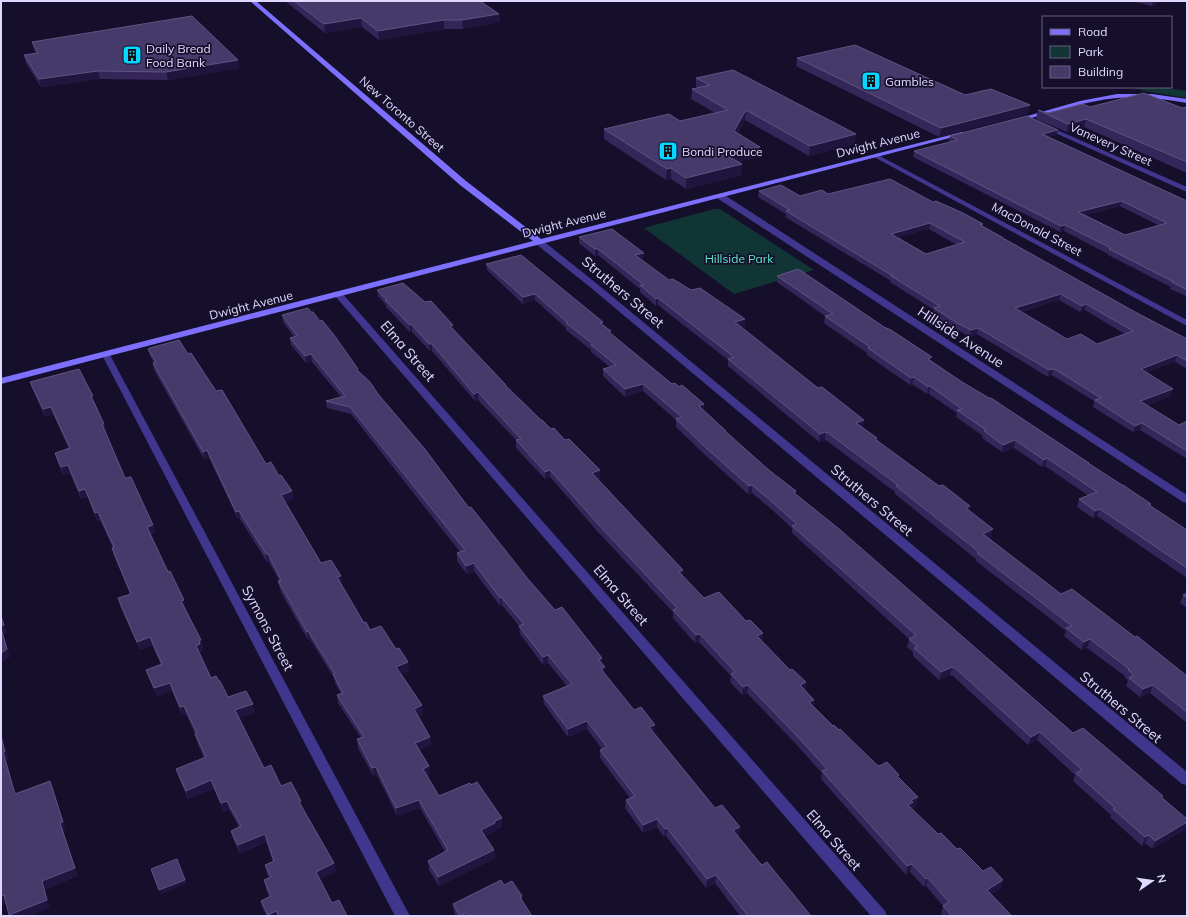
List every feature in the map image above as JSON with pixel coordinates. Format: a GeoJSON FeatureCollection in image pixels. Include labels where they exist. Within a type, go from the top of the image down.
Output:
{"type":"FeatureCollection","features":[{"type":"Feature","properties":{"kind":"street","name":"New Toronto Street"},"geometry":{"type":"LineString","coordinates":[[252,1],[462,183],[539,242]]}},
{"type":"Feature","properties":{"kind":"street"},"geometry":{"type":"LineString","coordinates":[[1011,122],[1108,97],[1134,95],[1157,96],[1187,101]]}},
{"type":"Feature","properties":{"kind":"street","name":"Vanevery Street"},"geometry":{"type":"LineString","coordinates":[[1026,118],[1187,190]]}},
{"type":"Feature","properties":{"kind":"street","name":"Dwight Avenue"},"geometry":{"type":"LineString","coordinates":[[1,381],[973,132]]}},
{"type":"Feature","properties":{"kind":"street","name":"MacDonald Street"},"geometry":{"type":"LineString","coordinates":[[876,156],[1187,323]]}},
{"type":"Feature","properties":{"kind":"street","name":"Hillside Avenue"},"geometry":{"type":"LineString","coordinates":[[720,196],[1187,500]]}},
{"type":"Feature","properties":{"kind":"street","name":"Struthers Street"},"geometry":{"type":"LineString","coordinates":[[539,242],[593,285],[1187,780]]}},
{"type":"Feature","properties":{"kind":"street","name":"Elma Street"},"geometry":{"type":"LineString","coordinates":[[339,295],[880,916]]}},
{"type":"Feature","properties":{"kind":"street","name":"Symons Street"},"geometry":{"type":"LineString","coordinates":[[106,354],[403,916]]}},
{"type":"Feature","properties":{"kind":"green space"},"geometry":{"type":"Polygon","coordinates":[[[1135,88],[1167,88],[1187,91],[1187,98],[1144,91],[1135,88]]]}},
{"type":"Feature","properties":{"kind":"green space","name":"Hillside Park"},"geometry":{"type":"Polygon","coordinates":[[[714,209],[720,209],[814,270],[734,294],[644,228],[714,209]]]}},
{"type":"Feature","properties":{"kind":"building"},"geometry":{"type":"Polygon","coordinates":[[[294,1],[480,1],[499,14],[462,20],[444,20],[378,31],[361,18],[324,24],[294,1]]]}},
{"type":"Feature","properties":{"kind":"building","name":"Daily Bread Food Bank"},"geometry":{"type":"Polygon","coordinates":[[[192,16],[238,60],[166,72],[98,71],[39,79],[24,55],[38,53],[32,42],[192,16]]]}},
{"type":"Feature","properties":{"kind":"building","name":"Gambles"},"geometry":{"type":"Polygon","coordinates":[[[855,45],[965,95],[991,89],[1030,105],[941,128],[797,58],[855,45]]]}},
{"type":"Feature","properties":{"kind":"building"},"geometry":{"type":"Polygon","coordinates":[[[733,70],[856,134],[810,146],[746,110],[734,131],[760,147],[726,155],[742,164],[686,178],[671,168],[667,169],[604,129],[669,114],[680,121],[728,110],[692,89],[710,85],[696,78],[733,70]]]}},
{"type":"Feature","properties":{"kind":"building"},"geometry":{"type":"Polygon","coordinates":[[[1144,93],[1182,108],[1187,107],[1187,162],[1086,119],[1068,124],[1038,110],[1048,113],[1083,104],[1090,107],[1144,93]]]}},
{"type":"Feature","properties":{"kind":"building"},"geometry":{"type":"Polygon","coordinates":[[[1027,116],[1058,130],[1042,134],[1187,201],[1187,290],[1109,249],[1111,248],[1065,225],[1061,226],[914,151],[958,140],[950,136],[1027,116]],[[1122,201],[1078,212],[1125,235],[1167,223],[1122,201]]]}},
{"type":"Feature","properties":{"kind":"building"},"geometry":{"type":"Polygon","coordinates":[[[890,179],[933,202],[936,201],[963,213],[983,224],[980,225],[1001,237],[1137,313],[1187,339],[1187,361],[1177,355],[1141,369],[1173,389],[1140,401],[1179,425],[1187,421],[1187,451],[1142,423],[1135,426],[1095,400],[1101,398],[1056,370],[1049,370],[978,328],[971,330],[957,323],[934,308],[940,306],[786,211],[790,210],[759,191],[781,185],[800,196],[822,190],[828,194],[890,179]],[[930,223],[891,234],[926,254],[965,242],[930,223]],[[1061,294],[1015,308],[1067,339],[1081,334],[1097,344],[1133,331],[1086,304],[1082,306],[1061,294]]]}},
{"type":"Feature","properties":{"kind":"building"},"geometry":{"type":"Polygon","coordinates":[[[612,229],[644,253],[635,255],[669,280],[673,279],[691,290],[700,288],[745,319],[735,322],[818,388],[822,387],[864,420],[856,423],[877,438],[875,439],[939,486],[943,485],[970,506],[966,508],[993,529],[983,534],[1061,594],[1072,589],[1135,637],[1137,636],[1187,676],[1187,712],[1153,685],[1143,689],[1129,678],[1134,675],[1128,670],[1129,669],[1090,639],[1084,642],[1066,628],[1072,626],[977,553],[979,552],[896,486],[898,485],[828,433],[825,432],[820,434],[728,359],[734,357],[658,298],[656,299],[640,285],[644,285],[598,249],[595,249],[579,237],[612,229]]]}},
{"type":"Feature","properties":{"kind":"building"},"geometry":{"type":"Polygon","coordinates":[[[521,255],[603,322],[600,323],[611,331],[609,332],[672,384],[675,383],[679,387],[682,385],[704,404],[699,406],[770,471],[796,491],[793,492],[838,528],[1073,733],[1083,728],[1163,796],[1161,797],[1187,819],[1187,822],[1155,841],[1149,835],[1145,837],[1113,809],[1115,808],[1076,773],[1082,770],[1040,732],[1031,737],[955,668],[952,667],[941,672],[914,648],[917,646],[909,639],[916,635],[792,526],[797,524],[752,485],[749,486],[676,419],[682,417],[643,384],[625,389],[603,369],[616,365],[591,345],[593,344],[566,323],[568,323],[535,294],[523,297],[486,264],[521,255]]]}},
{"type":"Feature","properties":{"kind":"building"},"geometry":{"type":"Polygon","coordinates":[[[798,269],[884,327],[932,357],[928,359],[962,382],[991,398],[1123,485],[1151,504],[1149,505],[1187,530],[1187,568],[1100,509],[1095,511],[1079,499],[1097,492],[1047,458],[1044,460],[1015,440],[1003,445],[984,431],[986,430],[957,410],[962,409],[930,386],[928,387],[914,377],[911,378],[868,348],[870,347],[825,316],[833,314],[777,276],[798,269]]]}},
{"type":"Feature","properties":{"kind":"building"},"geometry":{"type":"Polygon","coordinates":[[[403,283],[425,302],[431,301],[453,325],[450,326],[505,385],[551,429],[554,428],[565,440],[569,439],[600,470],[592,473],[683,570],[679,572],[704,598],[719,592],[746,621],[750,620],[763,633],[757,636],[790,670],[792,669],[806,682],[800,685],[814,700],[809,702],[833,726],[834,725],[839,730],[840,729],[876,764],[879,766],[887,762],[899,775],[897,776],[918,797],[911,800],[913,802],[908,805],[938,834],[941,833],[957,849],[960,848],[983,871],[991,867],[1003,880],[987,890],[1012,916],[952,916],[943,906],[949,902],[928,878],[926,879],[912,864],[907,866],[822,771],[827,769],[796,735],[748,685],[743,687],[731,674],[735,672],[700,634],[696,635],[673,610],[677,608],[598,524],[550,470],[545,472],[516,440],[521,439],[478,392],[474,394],[432,344],[429,344],[377,290],[403,283]]]}},
{"type":"Feature","properties":{"kind":"building"},"geometry":{"type":"Polygon","coordinates":[[[308,308],[320,321],[322,320],[358,369],[357,370],[370,382],[378,394],[424,448],[469,508],[471,507],[528,579],[555,610],[562,607],[602,658],[599,660],[605,667],[601,669],[634,710],[641,707],[655,725],[649,727],[715,808],[722,805],[740,827],[733,830],[759,862],[762,865],[767,862],[811,916],[748,916],[716,875],[707,879],[667,828],[665,829],[657,819],[643,825],[626,800],[635,796],[600,750],[607,747],[587,721],[568,729],[543,696],[572,684],[548,655],[543,657],[519,626],[524,624],[501,597],[500,598],[474,563],[466,566],[457,553],[465,550],[350,407],[326,401],[345,396],[311,354],[305,356],[290,338],[297,336],[282,315],[308,308]]]}},
{"type":"Feature","properties":{"kind":"building"},"geometry":{"type":"Polygon","coordinates":[[[179,340],[188,354],[191,353],[216,391],[222,390],[266,464],[271,462],[279,476],[281,475],[292,491],[281,495],[321,563],[331,560],[341,576],[337,577],[364,623],[366,622],[370,630],[381,626],[396,649],[399,648],[408,662],[396,667],[422,705],[414,709],[430,737],[415,743],[429,766],[423,769],[439,796],[470,783],[471,785],[477,782],[502,818],[481,830],[494,850],[438,877],[428,861],[448,850],[419,800],[396,808],[376,767],[372,768],[357,739],[364,737],[337,695],[343,693],[333,674],[335,674],[308,631],[307,632],[278,581],[281,580],[268,554],[266,554],[239,511],[236,512],[207,450],[203,452],[153,363],[156,362],[148,349],[179,340]]]}},
{"type":"Feature","properties":{"kind":"building"},"geometry":{"type":"Polygon","coordinates":[[[79,369],[93,396],[91,396],[104,424],[102,424],[125,478],[131,477],[153,525],[147,527],[168,572],[170,571],[184,600],[181,601],[201,640],[199,641],[200,644],[196,646],[211,678],[216,676],[228,697],[246,691],[253,704],[235,710],[264,768],[271,765],[281,786],[291,782],[301,801],[299,802],[334,863],[316,872],[332,903],[339,900],[347,916],[279,916],[276,911],[268,915],[261,901],[271,896],[264,880],[271,877],[265,865],[274,861],[265,834],[238,845],[231,831],[241,826],[227,801],[221,803],[211,780],[186,791],[176,769],[206,757],[195,734],[197,733],[184,706],[180,707],[170,683],[154,688],[146,670],[162,664],[150,637],[137,642],[118,598],[131,594],[112,548],[114,547],[98,512],[95,513],[85,489],[79,491],[68,465],[61,467],[55,453],[70,448],[51,407],[43,409],[30,382],[79,369]]]}},
{"type":"Feature","properties":{"kind":"building"},"geometry":{"type":"Polygon","coordinates":[[[1,616],[4,625],[1,626],[1,616]]]}},
{"type":"Feature","properties":{"kind":"building"},"geometry":{"type":"Polygon","coordinates":[[[1,628],[7,649],[1,653],[1,628]]]}},
{"type":"Feature","properties":{"kind":"building"},"geometry":{"type":"Polygon","coordinates":[[[1,736],[5,752],[3,752],[15,794],[50,781],[63,822],[60,823],[75,868],[42,881],[47,900],[9,915],[4,895],[1,896],[1,736]]]}},
{"type":"Feature","properties":{"kind":"building"},"geometry":{"type":"Polygon","coordinates":[[[177,859],[185,880],[159,890],[151,869],[177,859]]]}},
{"type":"Feature","properties":{"kind":"building"},"geometry":{"type":"Polygon","coordinates":[[[501,880],[504,885],[512,881],[522,896],[520,897],[532,916],[468,916],[467,913],[460,916],[453,904],[501,880]]]}},
{"type":"Feature","properties":{"kind":"place","name":"Daily Bread Food Bank"},"geometry":{"type":"Point","coordinates":[132,55]}},
{"type":"Feature","properties":{"kind":"place","name":"Gambles"},"geometry":{"type":"Point","coordinates":[871,81]}},
{"type":"Feature","properties":{"kind":"place","name":"Bondi Produce"},"geometry":{"type":"Point","coordinates":[668,151]}}]}
